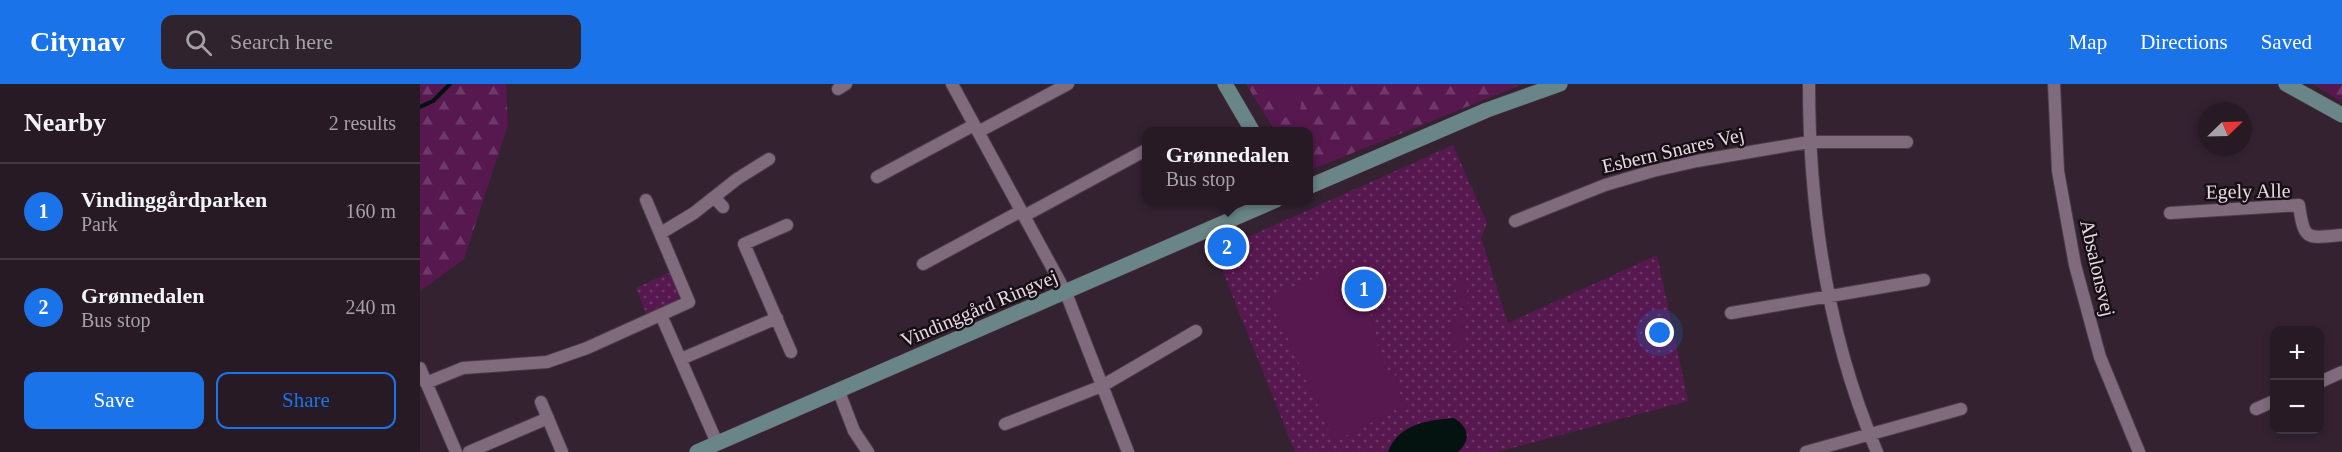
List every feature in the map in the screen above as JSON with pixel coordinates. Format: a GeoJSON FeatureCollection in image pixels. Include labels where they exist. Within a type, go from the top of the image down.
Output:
{"type":"FeatureCollection","features":[{"type":"Feature","properties":{"kind":"street"},"geometry":{"type":"LineString","coordinates":[[952,84],[1066,293],[1128,452]]}},
{"type":"Feature","properties":{"kind":"street"},"geometry":{"type":"LineString","coordinates":[[877,177],[1068,84]]}},
{"type":"Feature","properties":{"kind":"street"},"geometry":{"type":"LineString","coordinates":[[1225,84],[1250,127]]}},
{"type":"Feature","properties":{"kind":"street"},"geometry":{"type":"LineString","coordinates":[[1313,185],[1488,110],[1560,84]]}},
{"type":"Feature","properties":{"kind":"street"},"geometry":{"type":"LineString","coordinates":[[1809,84],[1809,142],[1815,218],[1827,297],[1847,375],[1877,452]]}},
{"type":"Feature","properties":{"kind":"street","name":"Absalonsvej"},"geometry":{"type":"LineString","coordinates":[[2054,84],[2058,171],[2075,265],[2100,357],[2139,452]]}},
{"type":"Feature","properties":{"kind":"street"},"geometry":{"type":"LineString","coordinates":[[2286,84],[2342,115]]}},
{"type":"Feature","properties":{"kind":"street","name":"Esbern Snares Vej"},"geometry":{"type":"LineString","coordinates":[[1515,221],[1605,185],[1653,171],[1739,153],[1809,142],[1907,141]]}},
{"type":"Feature","properties":{"kind":"street"},"geometry":{"type":"LineString","coordinates":[[923,264],[1142,152]]}},
{"type":"Feature","properties":{"kind":"street"},"geometry":{"type":"LineString","coordinates":[[661,233],[719,203],[737,179],[769,159]]}},
{"type":"Feature","properties":{"kind":"street"},"geometry":{"type":"LineString","coordinates":[[426,383],[463,368],[547,362],[587,348],[689,302],[646,200]]}},
{"type":"Feature","properties":{"kind":"street","name":"Vindinggård Ringvej"},"geometry":{"type":"LineString","coordinates":[[697,452],[1267,205]]}},
{"type":"Feature","properties":{"kind":"street","name":"Egely Alle"},"geometry":{"type":"LineString","coordinates":[[2170,213],[2299,205],[2302,228],[2306,234],[2314,237],[2342,235]]}},
{"type":"Feature","properties":{"kind":"street"},"geometry":{"type":"LineString","coordinates":[[787,225],[744,244],[791,352]]}},
{"type":"Feature","properties":{"kind":"street"},"geometry":{"type":"LineString","coordinates":[[1731,313],[1924,280]]}},
{"type":"Feature","properties":{"kind":"street"},"geometry":{"type":"LineString","coordinates":[[662,315],[717,443]]}},
{"type":"Feature","properties":{"kind":"street"},"geometry":{"type":"LineString","coordinates":[[681,359],[777,318]]}},
{"type":"Feature","properties":{"kind":"street"},"geometry":{"type":"LineString","coordinates":[[1005,424],[1102,386],[1196,332]]}},
{"type":"Feature","properties":{"kind":"street"},"geometry":{"type":"LineString","coordinates":[[420,368],[451,450]]}},
{"type":"Feature","properties":{"kind":"street"},"geometry":{"type":"LineString","coordinates":[[2324,380],[2342,372]]}},
{"type":"Feature","properties":{"kind":"street"},"geometry":{"type":"LineString","coordinates":[[839,392],[854,431],[868,452]]}},
{"type":"Feature","properties":{"kind":"street"},"geometry":{"type":"LineString","coordinates":[[541,402],[562,452]]}},
{"type":"Feature","properties":{"kind":"street"},"geometry":{"type":"LineString","coordinates":[[2256,409],[2270,403]]}},
{"type":"Feature","properties":{"kind":"street"},"geometry":{"type":"LineString","coordinates":[[1806,452],[1960,409]]}},
{"type":"Feature","properties":{"kind":"street"},"geometry":{"type":"LineString","coordinates":[[469,452],[548,418]]}},
{"type":"Feature","properties":{"kind":"green space"},"geometry":{"type":"Polygon","coordinates":[[[420,84],[506,84],[508,125],[464,259],[420,291],[420,84]]]}},
{"type":"Feature","properties":{"kind":"green space"},"geometry":{"type":"Polygon","coordinates":[[[1246,84],[1523,84],[1313,169],[1313,127],[1273,127],[1246,84]]]}},
{"type":"Feature","properties":{"kind":"green space"},"geometry":{"type":"Polygon","coordinates":[[[1268,84],[1302,84],[1300,112],[1279,120],[1268,84]]]}},
{"type":"Feature","properties":{"kind":"green space"},"geometry":{"type":"Polygon","coordinates":[[[2313,84],[2342,84],[2342,102],[2313,84]]]}},
{"type":"Feature","properties":{"kind":"green space"},"geometry":{"type":"Polygon","coordinates":[[[1453,145],[1487,223],[1481,238],[1508,323],[1657,255],[1688,401],[1497,452],[1295,452],[1215,252],[1453,145]]]}},
{"type":"Feature","properties":{"kind":"green space"},"geometry":{"type":"Polygon","coordinates":[[[1348,264],[1359,264],[1380,355],[1388,370],[1396,376],[1403,406],[1334,442],[1276,312],[1269,302],[1270,297],[1348,264]]]}},
{"type":"Feature","properties":{"kind":"green space"},"geometry":{"type":"Polygon","coordinates":[[[671,272],[678,292],[677,302],[673,306],[647,316],[636,288],[671,272]]]}},
{"type":"Feature","properties":{"kind":"green space"},"geometry":{"type":"Polygon","coordinates":[[[1456,277],[1466,277],[1468,307],[1457,308],[1456,277]]]}},
{"type":"Feature","properties":{"kind":"green space"},"geometry":{"type":"Polygon","coordinates":[[[1462,315],[1464,350],[1454,351],[1453,316],[1462,315]]]}},
{"type":"Feature","properties":{"kind":"shaded area"},"geometry":{"type":"Polygon","coordinates":[[[1454,418],[1465,429],[1467,438],[1458,452],[1388,452],[1399,435],[1406,429],[1424,422],[1454,418]]]}},
{"type":"Feature","properties":{"kind":"waterway"},"geometry":{"type":"LineString","coordinates":[[420,107],[433,101],[450,84]]}},
{"type":"Feature","properties":{"kind":"place","name":"Grønnedalen"},"geometry":{"type":"Point","coordinates":[1227,247]}},
{"type":"Feature","properties":{"kind":"place","name":"Vindinggårdparken"},"geometry":{"type":"Point","coordinates":[1364,289]}}]}
